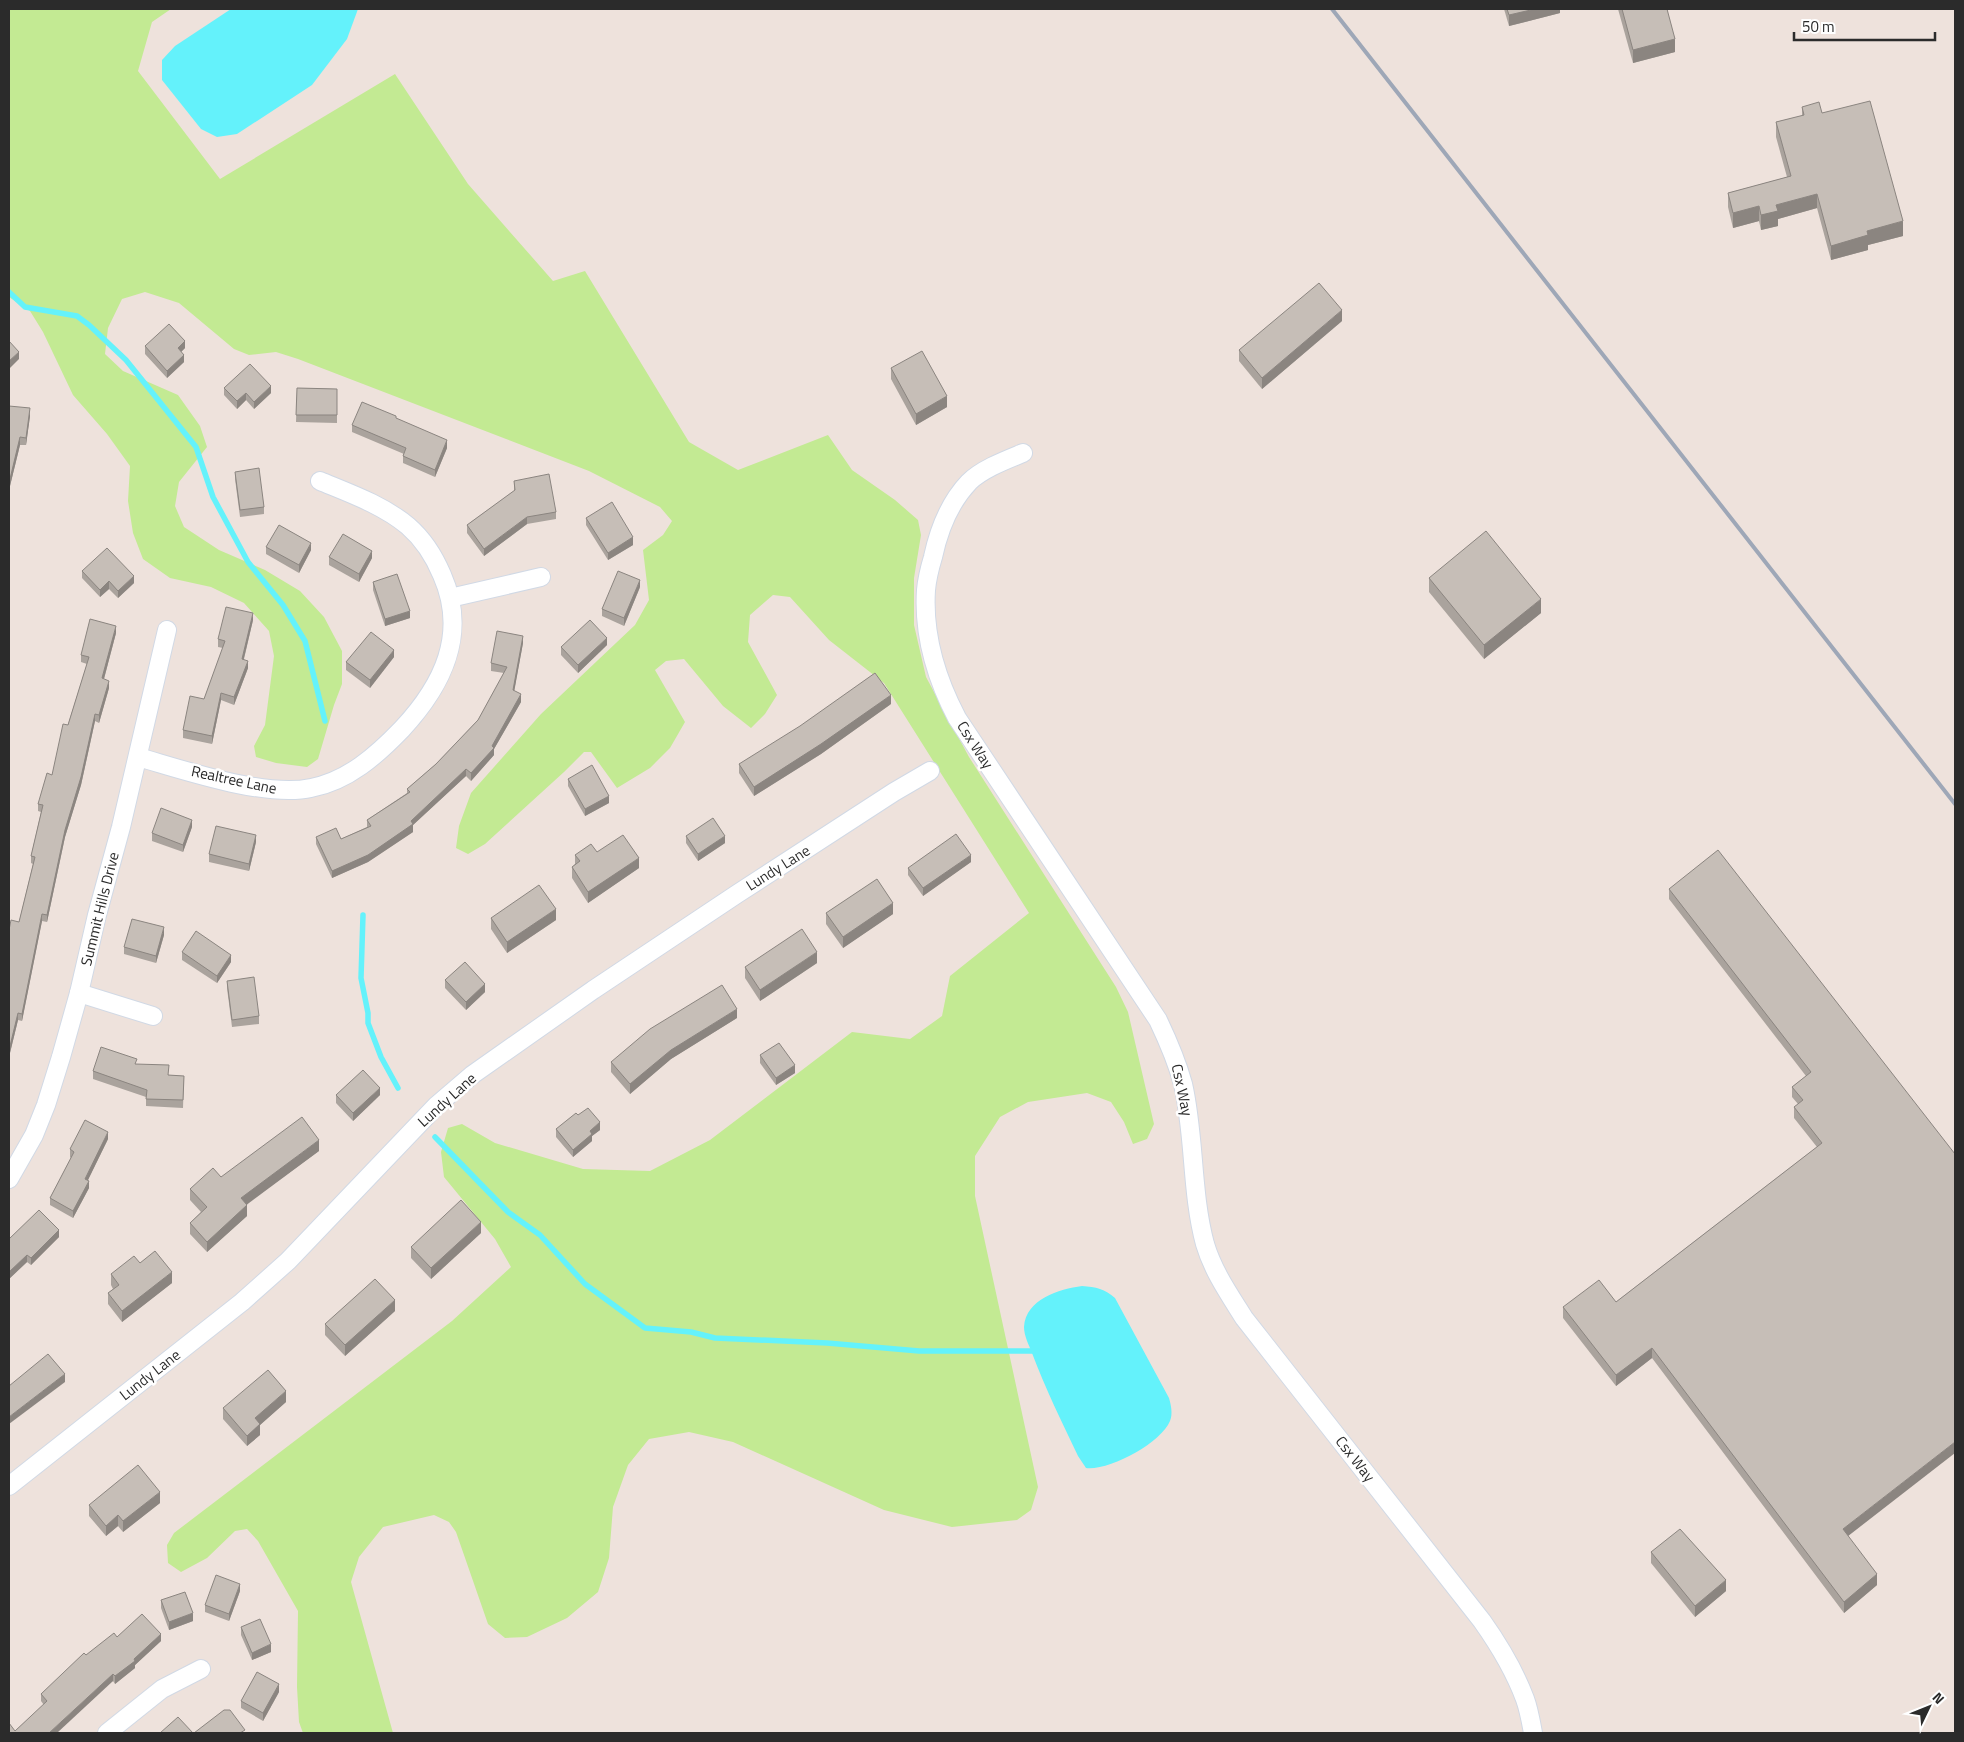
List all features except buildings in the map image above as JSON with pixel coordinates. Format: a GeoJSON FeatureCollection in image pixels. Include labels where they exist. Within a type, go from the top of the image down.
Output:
{"type":"FeatureCollection","features":[{"type":"Feature","properties":{"kind":"street","name":"Csx Way"},"geometry":{"type":"LineString","coordinates":[[1023,453],[998,464],[970,481],[949,509],[944,520],[936,541],[926,588],[926,621],[936,671],[957,718],[1158,1020],[1173,1052],[1184,1093],[1200,1218],[1206,1246],[1218,1277],[1244,1318],[1486,1627],[1526,1700],[1533,1733]]}},
{"type":"Feature","properties":{"kind":"street","name":"Realtree Lane"},"geometry":{"type":"LineString","coordinates":[[138,757],[244,785],[282,791],[311,788],[349,774],[366,762],[390,742],[432,692],[446,663],[452,635],[450,598],[436,561],[423,542],[408,526],[379,508],[320,481]]}},
{"type":"Feature","properties":{"kind":"street"},"geometry":{"type":"LineString","coordinates":[[450,598],[541,578]]}},
{"type":"Feature","properties":{"kind":"street","name":"Summit Hills Drive"},"geometry":{"type":"LineString","coordinates":[[9,1179],[33,1138],[46,1105],[79,993],[138,757],[167,630]]}},
{"type":"Feature","properties":{"kind":"street","name":"Lundy Lane"},"geometry":{"type":"LineString","coordinates":[[9,1486],[242,1302],[288,1261],[437,1105],[472,1075],[593,990],[737,894],[894,792],[930,771]]}},
{"type":"Feature","properties":{"kind":"street"},"geometry":{"type":"LineString","coordinates":[[79,993],[153,1016]]}},
{"type":"Feature","properties":{"kind":"street"},"geometry":{"type":"LineString","coordinates":[[107,1733],[162,1689],[201,1669]]}},
{"type":"Feature","properties":{"kind":"green space"},"geometry":{"type":"Polygon","coordinates":[[[9,9],[171,9],[152,22],[138,71],[220,179],[395,74],[468,184],[553,281],[585,271],[689,442],[738,470],[828,435],[852,470],[895,500],[918,520],[921,535],[914,578],[914,625],[926,677],[969,757],[1116,987],[1128,1012],[1154,1124],[1147,1139],[1133,1144],[1124,1122],[1111,1102],[1087,1093],[1028,1102],[1000,1117],[975,1156],[975,1196],[1038,1487],[1031,1510],[1017,1520],[952,1527],[884,1510],[733,1442],[689,1432],[649,1439],[628,1465],[613,1507],[609,1558],[598,1592],[567,1618],[527,1637],[505,1638],[488,1624],[456,1532],[449,1522],[434,1515],[383,1527],[359,1557],[351,1582],[393,1733],[303,1733],[299,1722],[297,1687],[298,1611],[258,1541],[247,1529],[235,1531],[207,1558],[181,1572],[168,1563],[167,1545],[174,1533],[452,1321],[511,1267],[495,1239],[444,1177],[441,1152],[448,1128],[462,1124],[495,1143],[583,1169],[650,1171],[710,1140],[852,1032],[910,1039],[942,1016],[950,976],[1029,913],[884,683],[829,640],[790,597],[773,595],[750,615],[748,642],[777,695],[765,714],[751,728],[723,706],[684,659],[666,661],[655,670],[685,722],[670,748],[650,768],[617,788],[591,752],[584,752],[485,844],[468,854],[456,848],[459,826],[471,793],[541,714],[635,625],[649,600],[643,550],[663,535],[672,521],[660,507],[589,471],[298,359],[276,352],[249,355],[234,349],[179,303],[145,292],[122,299],[108,328],[105,354],[123,371],[178,395],[200,426],[207,447],[179,482],[175,506],[184,527],[219,550],[265,570],[300,591],[324,617],[342,651],[342,684],[318,759],[307,767],[276,763],[256,757],[254,746],[265,725],[274,656],[269,631],[244,603],[211,587],[170,578],[143,559],[133,533],[128,501],[130,466],[107,434],[73,395],[43,332],[30,311],[9,297],[9,9]]]}},
{"type":"Feature","properties":{"kind":"water"},"geometry":{"type":"Polygon","coordinates":[[[231,9],[358,9],[347,39],[312,85],[237,134],[217,137],[201,129],[162,80],[162,60],[175,46],[231,9]]]}},
{"type":"Feature","properties":{"kind":"water"},"geometry":{"type":"Polygon","coordinates":[[[1082,1286],[1100,1289],[1108,1292],[1115,1298],[1169,1398],[1171,1410],[1170,1421],[1165,1429],[1146,1446],[1120,1460],[1096,1468],[1086,1468],[1078,1456],[1042,1379],[1024,1330],[1026,1317],[1037,1303],[1054,1293],[1082,1286]]]}},
{"type":"Feature","properties":{"kind":"waterway"},"geometry":{"type":"LineString","coordinates":[[9,292],[25,307],[77,316],[89,325],[126,360],[196,447],[213,497],[248,562],[283,605],[305,641],[325,721]]}},
{"type":"Feature","properties":{"kind":"waterway"},"geometry":{"type":"LineString","coordinates":[[363,915],[361,978],[368,1013],[368,1023],[381,1057],[398,1088]]}},
{"type":"Feature","properties":{"kind":"waterway"},"geometry":{"type":"LineString","coordinates":[[435,1137],[508,1212],[540,1235],[585,1284],[645,1328],[691,1332],[715,1338],[827,1343],[919,1351],[1037,1351]]}},
{"type":"Feature","properties":{"kind":"railway"},"geometry":{"type":"LineString","coordinates":[[1332,9],[1955,804]]}}]}
